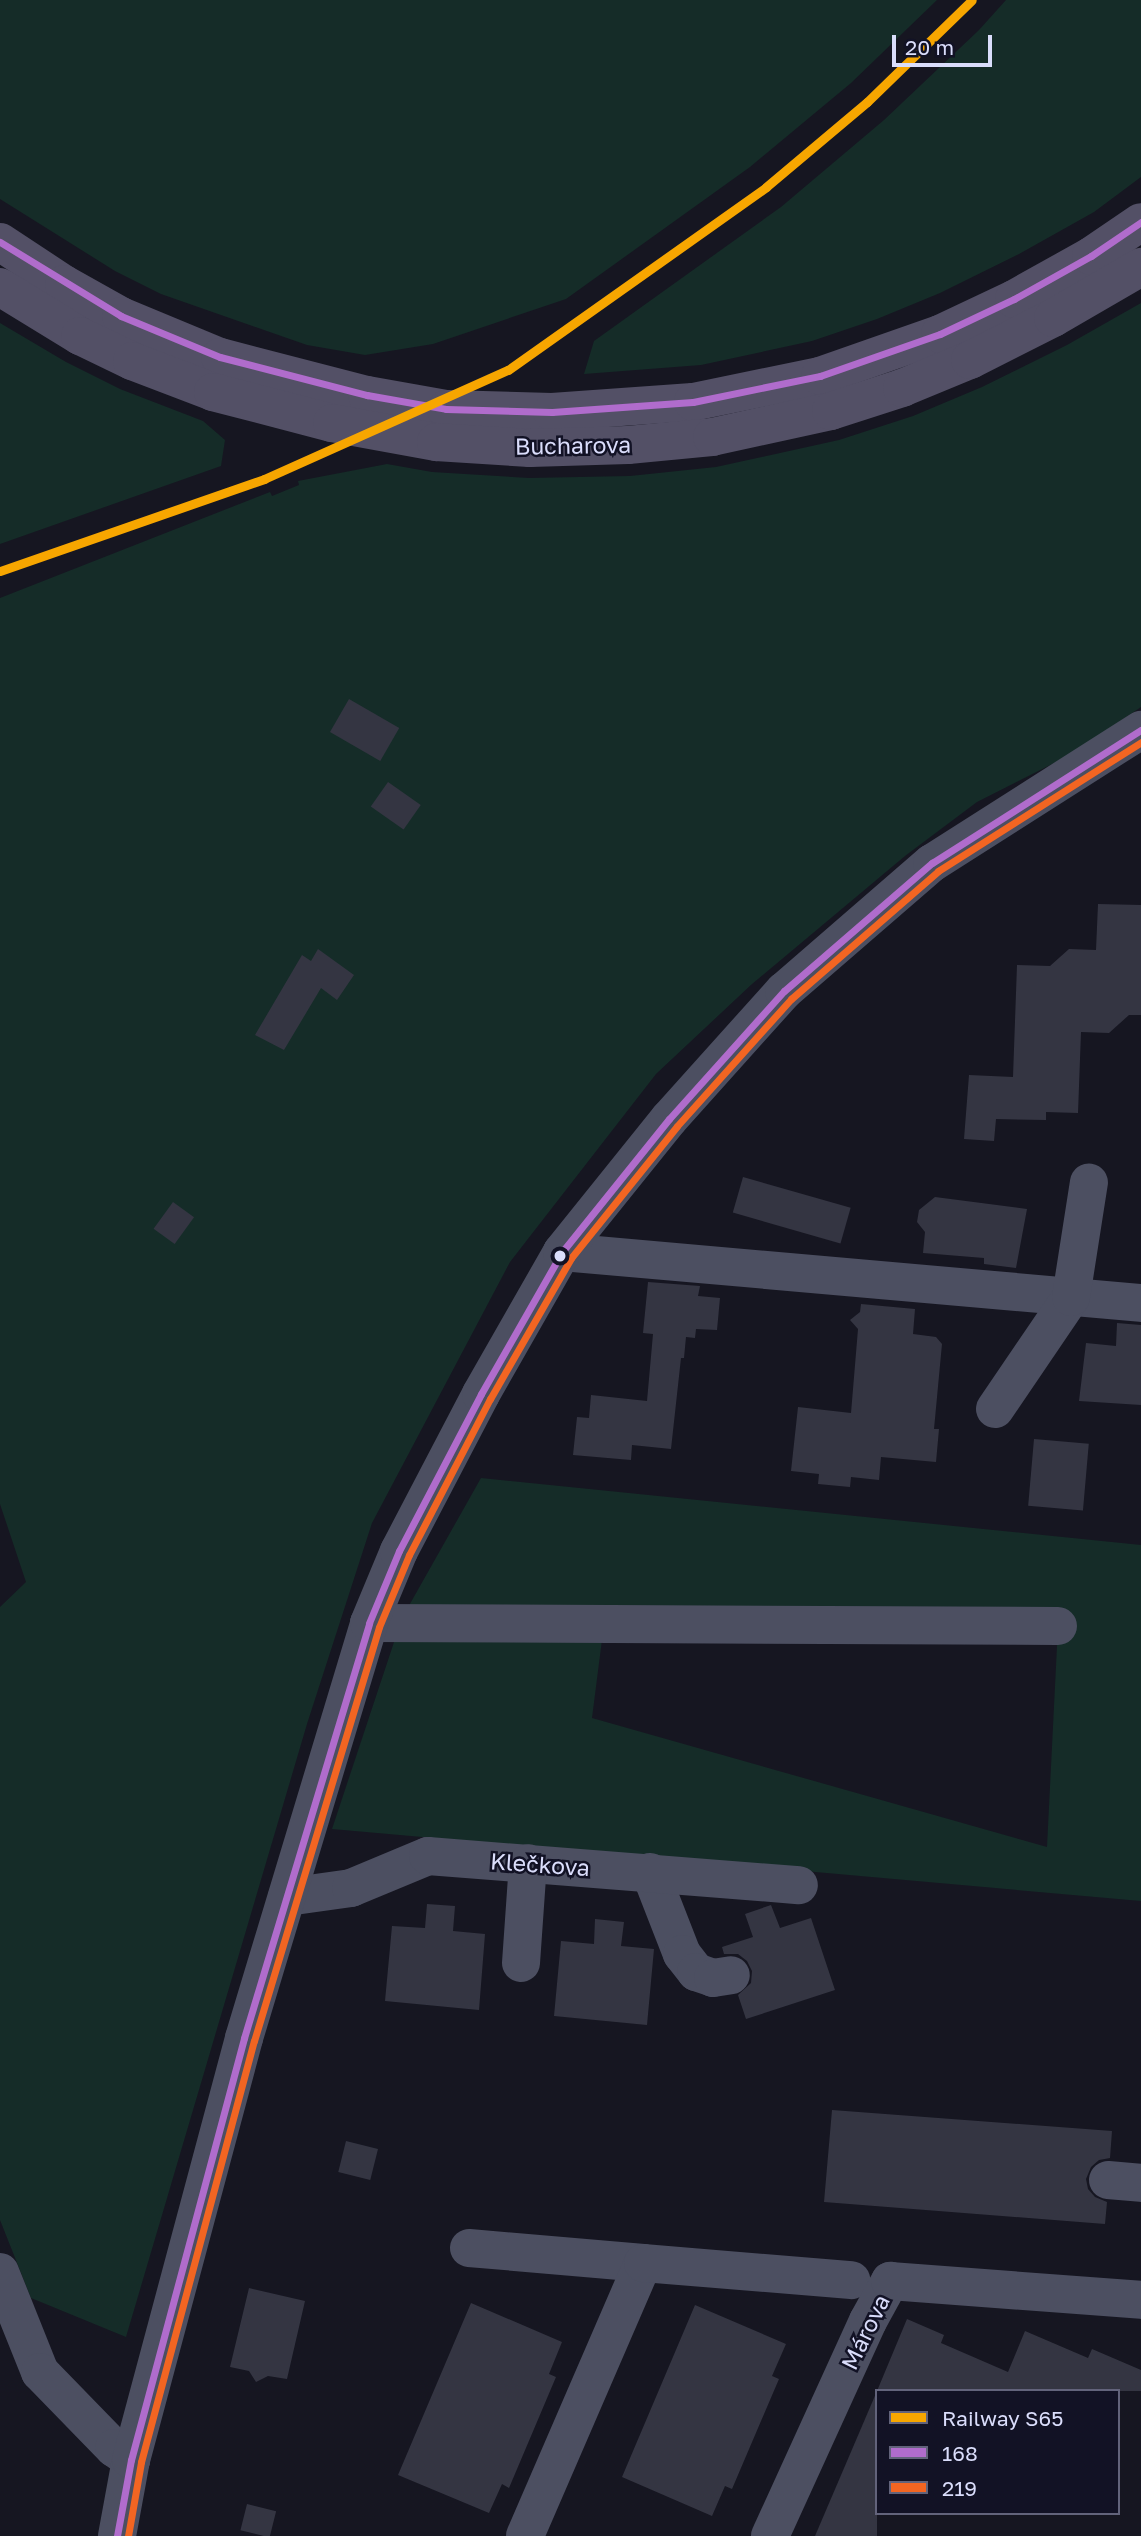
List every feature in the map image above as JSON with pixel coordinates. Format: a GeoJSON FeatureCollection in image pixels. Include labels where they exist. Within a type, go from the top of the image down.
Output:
{"type":"FeatureCollection","features":[{"type":"Feature","properties":{"kind":"main road","name":"Bucharova"},"geometry":{"type":"LineString","coordinates":[[0,242],[121,316],[220,357],[367,396],[446,409],[552,412],[693,402],[820,376],[940,334],[989,311],[1091,256],[1141,222]]}},
{"type":"Feature","properties":{"kind":"main road","name":"Bucharova"},"geometry":{"type":"LineString","coordinates":[[0,288],[132,362],[213,392],[332,424],[423,440],[530,448],[628,446],[712,437],[831,411],[902,388],[970,360],[1054,318],[1141,267]]}},
{"type":"Feature","properties":{"kind":"street"},"geometry":{"type":"LineString","coordinates":[[117,2536],[131,2460],[244,2038],[369,1623],[410,1529],[481,1394],[562,1252],[668,1119],[785,991],[932,863],[1141,730]]}},
{"type":"Feature","properties":{"kind":"street"},"geometry":{"type":"LineString","coordinates":[[995,1409],[1071,1297],[1089,1182]]}},
{"type":"Feature","properties":{"kind":"street"},"geometry":{"type":"LineString","coordinates":[[562,1252],[1141,1303]]}},
{"type":"Feature","properties":{"kind":"street"},"geometry":{"type":"LineString","coordinates":[[369,1623],[1058,1626]]}},
{"type":"Feature","properties":{"kind":"street","name":"Klečkova"},"geometry":{"type":"LineString","coordinates":[[287,1897],[351,1888],[428,1856],[799,1885]]}},
{"type":"Feature","properties":{"kind":"street"},"geometry":{"type":"LineString","coordinates":[[521,1964],[528,1863]]}},
{"type":"Feature","properties":{"kind":"street"},"geometry":{"type":"LineString","coordinates":[[650,1872],[682,1954],[696,1972],[713,1978],[732,1975]]}},
{"type":"Feature","properties":{"kind":"street"},"geometry":{"type":"LineString","coordinates":[[469,2248],[850,2280]]}},
{"type":"Feature","properties":{"kind":"street"},"geometry":{"type":"LineString","coordinates":[[525,2536],[643,2263]]}},
{"type":"Feature","properties":{"kind":"street"},"geometry":{"type":"LineString","coordinates":[[0,2272],[40,2372],[114,2448],[131,2460]]}},
{"type":"Feature","properties":{"kind":"street","name":"Márova"},"geometry":{"type":"LineString","coordinates":[[770,2536],[868,2321],[890,2281],[1141,2300]]}},
{"type":"Feature","properties":{"kind":"green space"},"geometry":{"type":"Polygon","coordinates":[[[0,0],[937,0],[851,83],[750,167],[566,299],[433,344],[365,355],[307,345],[161,294],[115,271],[0,199],[0,0]]]}},
{"type":"Feature","properties":{"kind":"green space"},"geometry":{"type":"Polygon","coordinates":[[[1006,0],[1141,0],[1141,177],[1094,212],[1019,254],[940,293],[877,319],[812,341],[701,365],[584,374],[594,341],[781,207],[884,120],[979,30],[1006,0]]]}},
{"type":"Feature","properties":{"kind":"green space"},"geometry":{"type":"Polygon","coordinates":[[[1141,303],[1141,707],[1070,755],[977,802],[905,856],[752,984],[656,1074],[510,1262],[372,1523],[307,1724],[126,2337],[31,2298],[0,2220],[0,1607],[26,1582],[0,1504],[0,598],[270,492],[272,496],[299,485],[298,481],[387,464],[432,472],[529,478],[630,476],[716,467],[839,440],[913,416],[982,387],[1067,345],[1141,303]]]}},
{"type":"Feature","properties":{"kind":"green space"},"geometry":{"type":"Polygon","coordinates":[[[0,323],[66,362],[120,389],[203,421],[225,440],[221,466],[0,544],[0,323]]]}},
{"type":"Feature","properties":{"kind":"green space"},"geometry":{"type":"Polygon","coordinates":[[[481,1478],[1141,1545],[1141,1901],[332,1829],[402,1618],[481,1478]],[[604,1624],[592,1718],[1047,1847],[1058,1626],[604,1624]]]}},
{"type":"Feature","properties":{"kind":"building"},"geometry":{"type":"Polygon","coordinates":[[[349,699],[399,728],[380,761],[330,732],[349,699]]]}},
{"type":"Feature","properties":{"kind":"building"},"geometry":{"type":"Polygon","coordinates":[[[388,782],[421,805],[404,830],[371,807],[388,782]]]}},
{"type":"Feature","properties":{"kind":"building"},"geometry":{"type":"Polygon","coordinates":[[[1098,904],[1141,905],[1141,1015],[1129,1015],[1109,1033],[1081,1032],[1078,1113],[1046,1112],[1046,1120],[996,1119],[994,1141],[964,1139],[969,1075],[1013,1077],[1017,965],[1050,966],[1069,949],[1096,950],[1098,904]]]}},
{"type":"Feature","properties":{"kind":"building"},"geometry":{"type":"Polygon","coordinates":[[[318,949],[354,975],[337,1000],[321,988],[284,1050],[255,1035],[302,955],[311,961],[318,949]]]}},
{"type":"Feature","properties":{"kind":"building"},"geometry":{"type":"Polygon","coordinates":[[[743,1177],[851,1208],[840,1243],[733,1213],[743,1177]]]}},
{"type":"Feature","properties":{"kind":"building"},"geometry":{"type":"Polygon","coordinates":[[[935,1197],[1027,1209],[1016,1268],[984,1264],[984,1258],[923,1253],[925,1232],[917,1222],[919,1210],[935,1197]]]}},
{"type":"Feature","properties":{"kind":"building"},"geometry":{"type":"Polygon","coordinates":[[[173,1202],[194,1217],[175,1244],[154,1229],[173,1202]]]}},
{"type":"Feature","properties":{"kind":"building"},"geometry":{"type":"Polygon","coordinates":[[[648,1282],[700,1286],[698,1296],[720,1298],[717,1330],[696,1329],[695,1338],[686,1337],[684,1358],[681,1358],[671,1449],[632,1445],[631,1460],[573,1455],[577,1417],[589,1418],[591,1395],[647,1401],[653,1334],[643,1333],[648,1282]]]}},
{"type":"Feature","properties":{"kind":"building"},"geometry":{"type":"Polygon","coordinates":[[[861,1304],[915,1309],[913,1334],[936,1337],[942,1344],[934,1429],[939,1429],[936,1462],[881,1457],[879,1480],[851,1477],[850,1487],[818,1484],[819,1474],[791,1471],[798,1407],[851,1413],[858,1329],[850,1320],[860,1312],[861,1304]]]}},
{"type":"Feature","properties":{"kind":"building"},"geometry":{"type":"Polygon","coordinates":[[[1117,1323],[1141,1325],[1141,1405],[1079,1401],[1086,1343],[1116,1346],[1117,1323]]]}},
{"type":"Feature","properties":{"kind":"building"},"geometry":{"type":"Polygon","coordinates":[[[1034,1439],[1089,1444],[1083,1511],[1028,1506],[1034,1439]]]}},
{"type":"Feature","properties":{"kind":"building"},"geometry":{"type":"Polygon","coordinates":[[[427,1904],[455,1906],[453,1931],[485,1934],[479,2010],[385,2001],[392,1926],[425,1928],[427,1904]]]}},
{"type":"Feature","properties":{"kind":"building"},"geometry":{"type":"Polygon","coordinates":[[[771,1905],[780,1928],[811,1918],[835,1990],[746,2019],[738,1995],[751,1983],[752,1971],[747,1961],[738,1954],[724,1954],[722,1947],[753,1937],[745,1914],[771,1905]]]}},
{"type":"Feature","properties":{"kind":"building"},"geometry":{"type":"Polygon","coordinates":[[[595,1919],[624,1922],[621,1946],[654,1949],[647,2025],[554,2016],[561,1941],[594,1944],[595,1919]]]}},
{"type":"Feature","properties":{"kind":"building"},"geometry":{"type":"Polygon","coordinates":[[[832,2110],[1112,2131],[1110,2158],[1099,2160],[1091,2167],[1086,2179],[1088,2189],[1095,2197],[1107,2202],[1105,2224],[824,2202],[832,2110]]]}},
{"type":"Feature","properties":{"kind":"building"},"geometry":{"type":"Polygon","coordinates":[[[346,2141],[378,2149],[370,2180],[338,2172],[346,2141]]]}},
{"type":"Feature","properties":{"kind":"building"},"geometry":{"type":"Polygon","coordinates":[[[249,2288],[305,2301],[287,2379],[268,2376],[256,2382],[249,2371],[230,2367],[249,2288]]]}},
{"type":"Feature","properties":{"kind":"building"},"geometry":{"type":"Polygon","coordinates":[[[471,2303],[562,2342],[549,2374],[556,2377],[509,2488],[502,2484],[489,2513],[398,2475],[471,2303]]]}},
{"type":"Feature","properties":{"kind":"building"},"geometry":{"type":"Polygon","coordinates":[[[695,2305],[786,2344],[772,2376],[779,2379],[732,2489],[725,2486],[712,2516],[622,2477],[695,2305]]]}},
{"type":"Feature","properties":{"kind":"building"},"geometry":{"type":"Polygon","coordinates":[[[907,2319],[944,2335],[941,2343],[1008,2372],[1025,2331],[1088,2358],[1092,2349],[1141,2370],[1141,2391],[878,2389],[907,2319]]]}},
{"type":"Feature","properties":{"kind":"building"},"geometry":{"type":"Polygon","coordinates":[[[875,2396],[877,2536],[815,2536],[875,2396]]]}},
{"type":"Feature","properties":{"kind":"building"},"geometry":{"type":"Polygon","coordinates":[[[247,2504],[276,2511],[270,2536],[240,2530],[247,2504]]]}},
{"type":"Feature","properties":{"kind":"rail line","name":"S65"},"geometry":{"type":"LineString","coordinates":[[0,571],[264,479],[508,370],[766,187],[867,102],[972,0]]}},
{"type":"Feature","properties":{"kind":"transit line","name":"168"},"geometry":{"type":"LineString","coordinates":[[0,242],[121,316],[220,357],[367,395],[446,409],[552,412],[693,402],[820,376],[940,334],[1014,299],[1091,256],[1141,222]]}},
{"type":"Feature","properties":{"kind":"transit line","name":"168"},"geometry":{"type":"LineString","coordinates":[[117,2536],[131,2460],[244,2038],[369,1623],[399,1551],[481,1394],[562,1252],[669,1119],[784,991],[932,863],[1141,730]]}},
{"type":"Feature","properties":{"kind":"transit line","name":"219"},"geometry":{"type":"LineString","coordinates":[[128,2536],[141,2462],[254,2041],[379,1627],[409,1555],[490,1399],[571,1258],[677,1126],[791,999],[938,871],[1141,742]]}}]}
